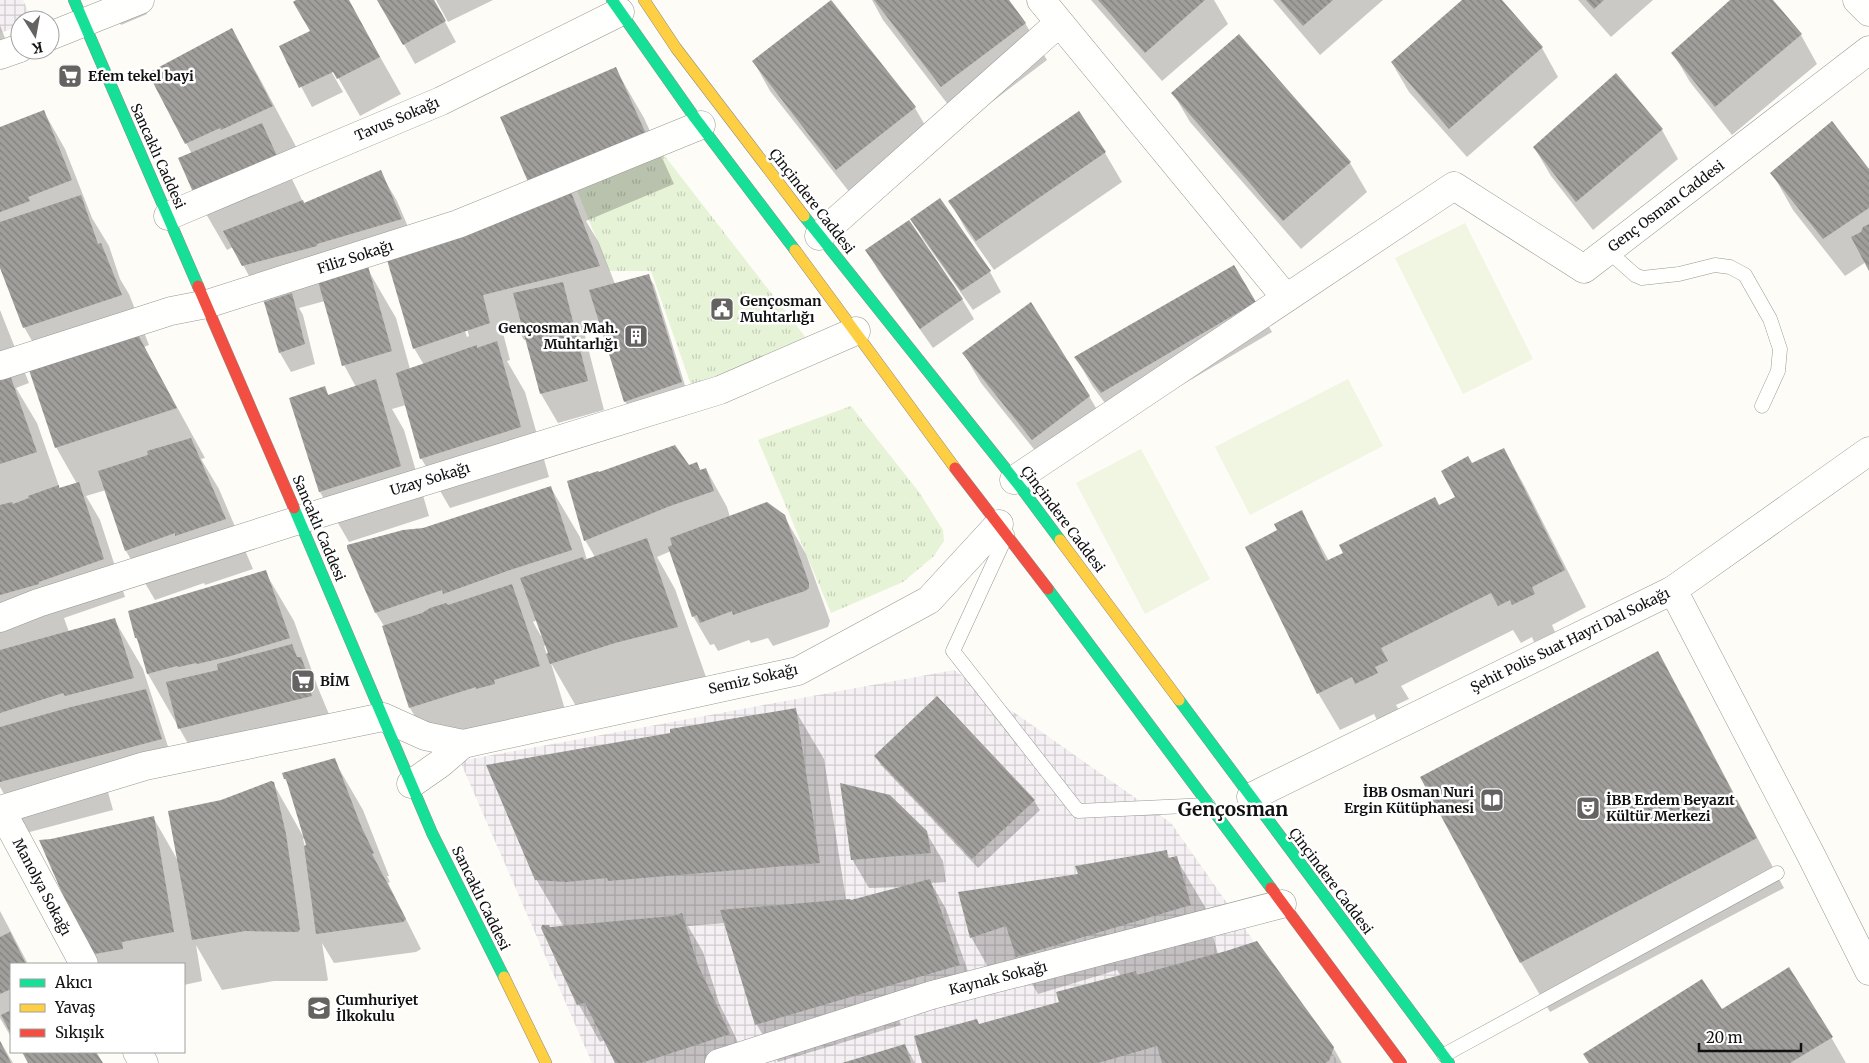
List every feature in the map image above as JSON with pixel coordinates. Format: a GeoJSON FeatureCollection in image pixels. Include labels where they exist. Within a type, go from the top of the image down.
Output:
{"type":"FeatureCollection","features":[{"type":"Feature","properties":{"kind":"main road","name":"Çinçindere Caddesi"},"geometry":{"type":"LineString","coordinates":[[644,0],[676,48],[819,236],[1014,480],[1446,1059]]}},
{"type":"Feature","properties":{"kind":"main road"},"geometry":{"type":"LineString","coordinates":[[616,6],[701,125],[856,331],[941,449],[1003,529],[1401,1063]]}},
{"type":"Feature","properties":{"kind":"main road","name":"Sancaklı Caddesi"},"geometry":{"type":"LineString","coordinates":[[79,12],[207,304],[432,833],[546,1063]]}},
{"type":"Feature","properties":{"kind":"main road"},"geometry":{"type":"LineString","coordinates":[[1431,1063],[1446,1059]]}},
{"type":"Feature","properties":{"kind":"street"},"geometry":{"type":"LineString","coordinates":[[60,28],[79,12],[140,0]]}},
{"type":"Feature","properties":{"kind":"street"},"geometry":{"type":"LineString","coordinates":[[1014,480],[1286,298],[1041,0]]}},
{"type":"Feature","properties":{"kind":"street"},"geometry":{"type":"LineString","coordinates":[[1857,0],[1869,12]]}},
{"type":"Feature","properties":{"kind":"street","name":"Tavus Sokağı"},"geometry":{"type":"LineString","coordinates":[[168,216],[441,101],[616,6]]}},
{"type":"Feature","properties":{"kind":"street"},"geometry":{"type":"LineString","coordinates":[[819,236],[1059,23]]}},
{"type":"Feature","properties":{"kind":"street","name":"Genç Osman Caddesi"},"geometry":{"type":"LineString","coordinates":[[1286,298],[1454,186],[1584,269],[1869,50]]}},
{"type":"Feature","properties":{"kind":"street","name":"Filiz Sokağı"},"geometry":{"type":"LineString","coordinates":[[0,366],[171,311],[207,304],[458,224],[701,125]]}},
{"type":"Feature","properties":{"kind":"street","name":"Uzay Sokağı"},"geometry":{"type":"LineString","coordinates":[[0,618],[38,603],[299,520],[720,390],[856,331]]}},
{"type":"Feature","properties":{"kind":"street","name":"Şehit Polis Suat Hayri Dal Sokağı"},"geometry":{"type":"LineString","coordinates":[[1251,798],[1673,590],[1869,451]]}},
{"type":"Feature","properties":{"kind":"street","name":"Semiz Sokağı"},"geometry":{"type":"LineString","coordinates":[[383,717],[425,736],[463,744],[798,671],[929,600],[1003,529]]}},
{"type":"Feature","properties":{"kind":"street"},"geometry":{"type":"LineString","coordinates":[[1673,590],[1811,854],[1869,971]]}},
{"type":"Feature","properties":{"kind":"street"},"geometry":{"type":"LineString","coordinates":[[1,810],[145,766],[383,717]]}},
{"type":"Feature","properties":{"kind":"street","name":"Semiz Sokağı"},"geometry":{"type":"LineString","coordinates":[[411,784],[441,763],[463,744]]}},
{"type":"Feature","properties":{"kind":"street","name":"Manolya Sokağı"},"geometry":{"type":"LineString","coordinates":[[1,810],[83,963]]}},
{"type":"Feature","properties":{"kind":"street","name":"Kaynak Sokağı"},"geometry":{"type":"LineString","coordinates":[[719,1063],[932,994],[1282,904]]}},
{"type":"Feature","properties":{"kind":"lane"},"geometry":{"type":"LineString","coordinates":[[1608,251],[1635,275],[1642,278],[1679,274],[1715,265],[1730,266],[1745,275],[1770,319],[1780,349],[1778,371],[1762,406]]}},
{"type":"Feature","properties":{"kind":"lane"},"geometry":{"type":"LineString","coordinates":[[1003,529],[952,651],[1078,811],[1208,805]]}},
{"type":"Feature","properties":{"kind":"lane"},"geometry":{"type":"LineString","coordinates":[[1446,1059],[1777,873]]}},
{"type":"Feature","properties":{"kind":"shaded area"},"geometry":{"type":"Polygon","coordinates":[[[0,0],[23,0],[28,10],[10,10],[10,30],[0,33],[0,0]]]}},
{"type":"Feature","properties":{"kind":"shaded area"},"geometry":{"type":"Polygon","coordinates":[[[954,670],[1171,823],[1339,1063],[592,1063],[460,761],[954,670]]]}},
{"type":"Feature","properties":{"kind":"green space"},"geometry":{"type":"Polygon","coordinates":[[[657,146],[810,343],[691,385],[651,271],[609,271],[573,180],[657,146]]]}},
{"type":"Feature","properties":{"kind":"green space"},"geometry":{"type":"Polygon","coordinates":[[[1465,223],[1533,359],[1463,394],[1395,258],[1465,223]]]}},
{"type":"Feature","properties":{"kind":"green space"},"geometry":{"type":"Polygon","coordinates":[[[1348,379],[1383,446],[1250,515],[1215,447],[1348,379]]]}},
{"type":"Feature","properties":{"kind":"green space"},"geometry":{"type":"Polygon","coordinates":[[[851,406],[919,492],[943,530],[944,541],[934,556],[903,582],[831,613],[758,440],[851,406]]]}},
{"type":"Feature","properties":{"kind":"green space"},"geometry":{"type":"Polygon","coordinates":[[[1141,449],[1210,579],[1145,614],[1076,483],[1141,449]]]}},
{"type":"Feature","properties":{"kind":"building"},"geometry":{"type":"Polygon","coordinates":[[[296,0],[349,0],[380,57],[337,79],[333,72],[299,88],[279,46],[310,31],[293,2],[296,0]]]}},
{"type":"Feature","properties":{"kind":"building"},"geometry":{"type":"Polygon","coordinates":[[[377,0],[434,0],[446,21],[403,45],[377,0]]]}},
{"type":"Feature","properties":{"kind":"building"},"geometry":{"type":"Polygon","coordinates":[[[831,0],[916,107],[836,170],[752,61],[831,0]]]}},
{"type":"Feature","properties":{"kind":"building"},"geometry":{"type":"Polygon","coordinates":[[[874,0],[1009,0],[1026,23],[941,87],[874,0]]]}},
{"type":"Feature","properties":{"kind":"building"},"geometry":{"type":"Polygon","coordinates":[[[1098,0],[1205,0],[1145,53],[1098,0]]]}},
{"type":"Feature","properties":{"kind":"building"},"geometry":{"type":"Polygon","coordinates":[[[1280,0],[1333,0],[1303,26],[1280,0]]]}},
{"type":"Feature","properties":{"kind":"building"},"geometry":{"type":"Polygon","coordinates":[[[1462,0],[1502,0],[1543,47],[1449,129],[1391,62],[1462,0]]]}},
{"type":"Feature","properties":{"kind":"building"},"geometry":{"type":"Polygon","coordinates":[[[1586,0],[1604,0],[1594,9],[1586,0]]]}},
{"type":"Feature","properties":{"kind":"building"},"geometry":{"type":"Polygon","coordinates":[[[1730,0],[1773,0],[1802,34],[1715,107],[1671,53],[1730,0]]]}},
{"type":"Feature","properties":{"kind":"building"},"geometry":{"type":"Polygon","coordinates":[[[232,28],[273,106],[185,144],[148,73],[232,28]]]}},
{"type":"Feature","properties":{"kind":"building"},"geometry":{"type":"Polygon","coordinates":[[[1239,34],[1351,162],[1283,221],[1171,93],[1239,34]]]}},
{"type":"Feature","properties":{"kind":"building"},"geometry":{"type":"Polygon","coordinates":[[[616,67],[646,134],[529,184],[500,117],[616,67]]]}},
{"type":"Feature","properties":{"kind":"building"},"geometry":{"type":"Polygon","coordinates":[[[1616,73],[1663,129],[1576,202],[1533,147],[1616,73]]]}},
{"type":"Feature","properties":{"kind":"building"},"geometry":{"type":"Polygon","coordinates":[[[44,110],[72,180],[28,197],[30,201],[0,212],[0,127],[44,110]]]}},
{"type":"Feature","properties":{"kind":"building"},"geometry":{"type":"Polygon","coordinates":[[[1079,111],[1106,152],[976,241],[948,201],[1079,111]]]}},
{"type":"Feature","properties":{"kind":"building"},"geometry":{"type":"Polygon","coordinates":[[[1832,121],[1869,169],[1869,208],[1823,239],[1770,173],[1832,121]]]}},
{"type":"Feature","properties":{"kind":"building"},"geometry":{"type":"Polygon","coordinates":[[[262,123],[281,165],[197,201],[178,158],[262,123]]]}},
{"type":"Feature","properties":{"kind":"building"},"geometry":{"type":"Polygon","coordinates":[[[381,170],[402,219],[317,244],[317,246],[242,266],[223,231],[303,200],[304,203],[381,170]]]}},
{"type":"Feature","properties":{"kind":"building"},"geometry":{"type":"Polygon","coordinates":[[[571,192],[600,266],[483,295],[490,323],[413,349],[387,260],[571,192]]]}},
{"type":"Feature","properties":{"kind":"building"},"geometry":{"type":"Polygon","coordinates":[[[81,195],[98,244],[101,243],[122,295],[23,328],[0,268],[0,222],[81,195]]]}},
{"type":"Feature","properties":{"kind":"building"},"geometry":{"type":"Polygon","coordinates":[[[940,198],[991,271],[961,291],[910,219],[940,198]]]}},
{"type":"Feature","properties":{"kind":"building"},"geometry":{"type":"Polygon","coordinates":[[[909,220],[963,299],[920,329],[865,250],[909,220]]]}},
{"type":"Feature","properties":{"kind":"building"},"geometry":{"type":"Polygon","coordinates":[[[1869,224],[1869,271],[1851,237],[1861,232],[1863,227],[1869,224]]]}},
{"type":"Feature","properties":{"kind":"building"},"geometry":{"type":"Polygon","coordinates":[[[1234,265],[1256,302],[1101,393],[1074,357],[1234,265]]]}},
{"type":"Feature","properties":{"kind":"building"},"geometry":{"type":"Polygon","coordinates":[[[368,266],[392,351],[342,366],[318,281],[368,266]]]}},
{"type":"Feature","properties":{"kind":"building","name":"Gençosman Mah. Muhtarlığı"},"geometry":{"type":"Polygon","coordinates":[[[649,274],[682,382],[624,402],[589,290],[649,274]]]}},
{"type":"Feature","properties":{"kind":"building"},"geometry":{"type":"Polygon","coordinates":[[[563,282],[588,381],[540,394],[513,293],[563,282]]]}},
{"type":"Feature","properties":{"kind":"building"},"geometry":{"type":"Polygon","coordinates":[[[292,293],[305,344],[279,353],[264,302],[292,293]]]}},
{"type":"Feature","properties":{"kind":"building"},"geometry":{"type":"Polygon","coordinates":[[[1031,302],[1090,396],[1032,440],[962,353],[1031,302]]]}},
{"type":"Feature","properties":{"kind":"building"},"geometry":{"type":"Polygon","coordinates":[[[135,329],[177,408],[55,448],[27,364],[135,329]]]}},
{"type":"Feature","properties":{"kind":"building"},"geometry":{"type":"Polygon","coordinates":[[[497,341],[521,427],[420,459],[396,373],[477,345],[477,348],[497,341]]]}},
{"type":"Feature","properties":{"kind":"building"},"geometry":{"type":"Polygon","coordinates":[[[9,372],[37,452],[0,464],[0,375],[9,372]]]}},
{"type":"Feature","properties":{"kind":"building"},"geometry":{"type":"Polygon","coordinates":[[[376,379],[401,466],[319,492],[289,398],[325,386],[328,395],[376,379]]]}},
{"type":"Feature","properties":{"kind":"building"},"geometry":{"type":"Polygon","coordinates":[[[191,438],[226,519],[175,536],[175,533],[125,551],[98,471],[148,455],[147,451],[191,438]]]}},
{"type":"Feature","properties":{"kind":"building"},"geometry":{"type":"Polygon","coordinates":[[[675,445],[689,465],[697,462],[700,470],[706,468],[714,491],[670,506],[584,541],[567,481],[599,472],[675,445]]]}},
{"type":"Feature","properties":{"kind":"building"},"geometry":{"type":"Polygon","coordinates":[[[1504,448],[1565,570],[1532,587],[1535,594],[1512,605],[1510,600],[1498,606],[1491,593],[1381,648],[1388,661],[1375,667],[1378,673],[1355,684],[1352,677],[1317,694],[1245,547],[1277,530],[1274,524],[1302,510],[1326,561],[1343,553],[1339,545],[1435,497],[1439,505],[1455,497],[1441,471],[1468,456],[1472,463],[1504,448]]]}},
{"type":"Feature","properties":{"kind":"building"},"geometry":{"type":"Polygon","coordinates":[[[79,482],[104,559],[39,582],[39,584],[0,595],[0,505],[12,502],[13,504],[29,498],[28,496],[59,485],[59,488],[79,482]]]}},
{"type":"Feature","properties":{"kind":"building"},"geometry":{"type":"Polygon","coordinates":[[[551,486],[572,550],[443,594],[442,590],[375,613],[347,545],[403,530],[423,528],[551,486]]]}},
{"type":"Feature","properties":{"kind":"building"},"geometry":{"type":"Polygon","coordinates":[[[767,502],[785,515],[809,583],[809,588],[733,615],[732,611],[700,623],[697,615],[692,617],[668,547],[672,545],[670,538],[767,502]]]}},
{"type":"Feature","properties":{"kind":"building"},"geometry":{"type":"Polygon","coordinates":[[[647,538],[678,627],[615,643],[550,664],[546,654],[548,653],[520,578],[583,557],[584,560],[647,538]]]}},
{"type":"Feature","properties":{"kind":"building"},"geometry":{"type":"Polygon","coordinates":[[[266,570],[290,638],[231,656],[197,664],[177,666],[147,674],[128,611],[266,570]]]}},
{"type":"Feature","properties":{"kind":"building"},"geometry":{"type":"Polygon","coordinates":[[[512,584],[540,666],[494,680],[495,684],[476,689],[476,687],[409,708],[382,626],[422,613],[430,608],[446,603],[448,605],[512,584]]]}},
{"type":"Feature","properties":{"kind":"building"},"geometry":{"type":"Polygon","coordinates":[[[115,618],[134,678],[65,696],[63,693],[0,713],[0,650],[115,618]]]}},
{"type":"Feature","properties":{"kind":"building"},"geometry":{"type":"Polygon","coordinates":[[[292,644],[297,657],[301,657],[310,681],[307,683],[312,696],[178,729],[166,682],[218,670],[217,664],[292,644]]]}},
{"type":"Feature","properties":{"kind":"building","name":"İBB Erdem Beyazıt Kültür Merkezi"},"geometry":{"type":"Polygon","coordinates":[[[1658,651],[1757,838],[1520,963],[1420,777],[1658,651]]]}},
{"type":"Feature","properties":{"kind":"building"},"geometry":{"type":"Polygon","coordinates":[[[146,689],[162,739],[0,782],[0,727],[146,689]]]}},
{"type":"Feature","properties":{"kind":"building"},"geometry":{"type":"Polygon","coordinates":[[[937,696],[1035,800],[972,859],[874,756],[937,696]]]}},
{"type":"Feature","properties":{"kind":"building"},"geometry":{"type":"Polygon","coordinates":[[[796,708],[820,863],[608,881],[607,878],[566,882],[535,880],[486,765],[670,733],[670,729],[796,708]]]}},
{"type":"Feature","properties":{"kind":"building"},"geometry":{"type":"Polygon","coordinates":[[[335,758],[361,826],[374,853],[372,854],[406,919],[403,922],[316,934],[304,846],[306,845],[286,779],[284,779],[282,773],[335,758]]]}},
{"type":"Feature","properties":{"kind":"building"},"geometry":{"type":"Polygon","coordinates":[[[271,781],[274,782],[286,834],[300,929],[298,932],[245,931],[192,940],[168,811],[221,800],[271,781]]]}},
{"type":"Feature","properties":{"kind":"building"},"geometry":{"type":"Polygon","coordinates":[[[840,783],[890,795],[927,831],[931,853],[851,860],[840,783]]]}},
{"type":"Feature","properties":{"kind":"building"},"geometry":{"type":"Polygon","coordinates":[[[154,816],[174,932],[122,942],[123,949],[89,955],[39,840],[154,816]]]}},
{"type":"Feature","properties":{"kind":"building"},"geometry":{"type":"Polygon","coordinates":[[[1167,850],[1168,858],[1177,856],[1191,905],[1016,957],[1006,926],[970,938],[958,892],[1078,874],[1075,866],[1167,850]]]}},
{"type":"Feature","properties":{"kind":"building"},"geometry":{"type":"Polygon","coordinates":[[[930,879],[960,965],[755,1025],[720,910],[851,900],[930,879]]]}},
{"type":"Feature","properties":{"kind":"building"},"geometry":{"type":"Polygon","coordinates":[[[682,913],[698,965],[730,1034],[641,1063],[615,1063],[585,1003],[577,1005],[541,928],[542,925],[549,925],[550,927],[673,916],[682,913]]]}},
{"type":"Feature","properties":{"kind":"building"},"geometry":{"type":"Polygon","coordinates":[[[10,932],[26,963],[10,963],[10,989],[0,994],[0,937],[10,932]]]}},
{"type":"Feature","properties":{"kind":"building"},"geometry":{"type":"Polygon","coordinates":[[[1257,941],[1334,1047],[1329,1061],[1325,1063],[1162,1063],[1157,1046],[1098,1063],[922,1063],[914,1036],[977,1019],[979,1024],[1059,1002],[1056,992],[1136,971],[1137,975],[1257,941]]]}},
{"type":"Feature","properties":{"kind":"building"},"geometry":{"type":"Polygon","coordinates":[[[1789,967],[1833,1037],[1790,1063],[1589,1063],[1583,1054],[1702,979],[1722,1009],[1789,967]]]}},
{"type":"Feature","properties":{"kind":"building"},"geometry":{"type":"Polygon","coordinates":[[[10,1010],[10,1032],[1,1015],[10,1010]]]}},
{"type":"Feature","properties":{"kind":"building"},"geometry":{"type":"Polygon","coordinates":[[[0,1041],[11,1063],[0,1063],[0,1041]]]}},
{"type":"Feature","properties":{"kind":"building"},"geometry":{"type":"Polygon","coordinates":[[[905,1044],[911,1063],[842,1063],[905,1044]]]}},
{"type":"Feature","properties":{"kind":"building"},"geometry":{"type":"Polygon","coordinates":[[[23,1053],[97,1053],[103,1063],[28,1063],[23,1053]]]}},
{"type":"Feature","properties":{"kind":"traffic: fast"},"geometry":{"type":"LineString","coordinates":[[74,0],[198,286]]}},
{"type":"Feature","properties":{"kind":"traffic: fast"},"geometry":{"type":"LineString","coordinates":[[612,0],[695,118],[795,250]]}},
{"type":"Feature","properties":{"kind":"traffic: fast"},"geometry":{"type":"LineString","coordinates":[[804,216],[1025,493],[1060,540]]}},
{"type":"Feature","properties":{"kind":"traffic: fast"},"geometry":{"type":"LineString","coordinates":[[294,508],[432,833],[504,977]]}},
{"type":"Feature","properties":{"kind":"traffic: fast"},"geometry":{"type":"LineString","coordinates":[[1048,589],[1271,888]]}},
{"type":"Feature","properties":{"kind":"traffic: fast"},"geometry":{"type":"LineString","coordinates":[[1179,700],[1449,1063]]}},
{"type":"Feature","properties":{"kind":"traffic: slow"},"geometry":{"type":"LineString","coordinates":[[644,0],[676,48],[804,216]]}},
{"type":"Feature","properties":{"kind":"traffic: slow"},"geometry":{"type":"LineString","coordinates":[[795,250],[955,468]]}},
{"type":"Feature","properties":{"kind":"traffic: slow"},"geometry":{"type":"LineString","coordinates":[[1060,540],[1179,700]]}},
{"type":"Feature","properties":{"kind":"traffic: slow"},"geometry":{"type":"LineString","coordinates":[[504,977],[546,1063]]}},
{"type":"Feature","properties":{"kind":"traffic: jam"},"geometry":{"type":"LineString","coordinates":[[198,286],[294,508]]}},
{"type":"Feature","properties":{"kind":"traffic: jam"},"geometry":{"type":"LineString","coordinates":[[955,468],[1048,589]]}},
{"type":"Feature","properties":{"kind":"traffic: jam"},"geometry":{"type":"LineString","coordinates":[[1271,888],[1401,1063]]}},
{"type":"Feature","properties":{"kind":"place","name":"Efem tekel bayi"},"geometry":{"type":"Point","coordinates":[70,76]}},
{"type":"Feature","properties":{"kind":"place","name":"Gençosman Muhtarlığı"},"geometry":{"type":"Point","coordinates":[722,309]}},
{"type":"Feature","properties":{"kind":"place","name":"Gençosman Mah. Muhtarlığı"},"geometry":{"type":"Point","coordinates":[636,336]}},
{"type":"Feature","properties":{"kind":"place","name":"BİM"},"geometry":{"type":"Point","coordinates":[303,681]}},
{"type":"Feature","properties":{"kind":"place","name":"İBB Osman Nuri Ergin Kütüphanesi"},"geometry":{"type":"Point","coordinates":[1492,800]}},
{"type":"Feature","properties":{"kind":"place","name":"İBB Erdem Beyazıt Kültür Merkezi"},"geometry":{"type":"Point","coordinates":[1588,808]}},
{"type":"Feature","properties":{"kind":"place","name":"Cumhuriyet İlkokulu"},"geometry":{"type":"Point","coordinates":[319,1008]}},
{"type":"Feature","properties":{"kind":"district","name":"Gençosman"},"geometry":{"type":"Point","coordinates":[1233,809]}}]}
